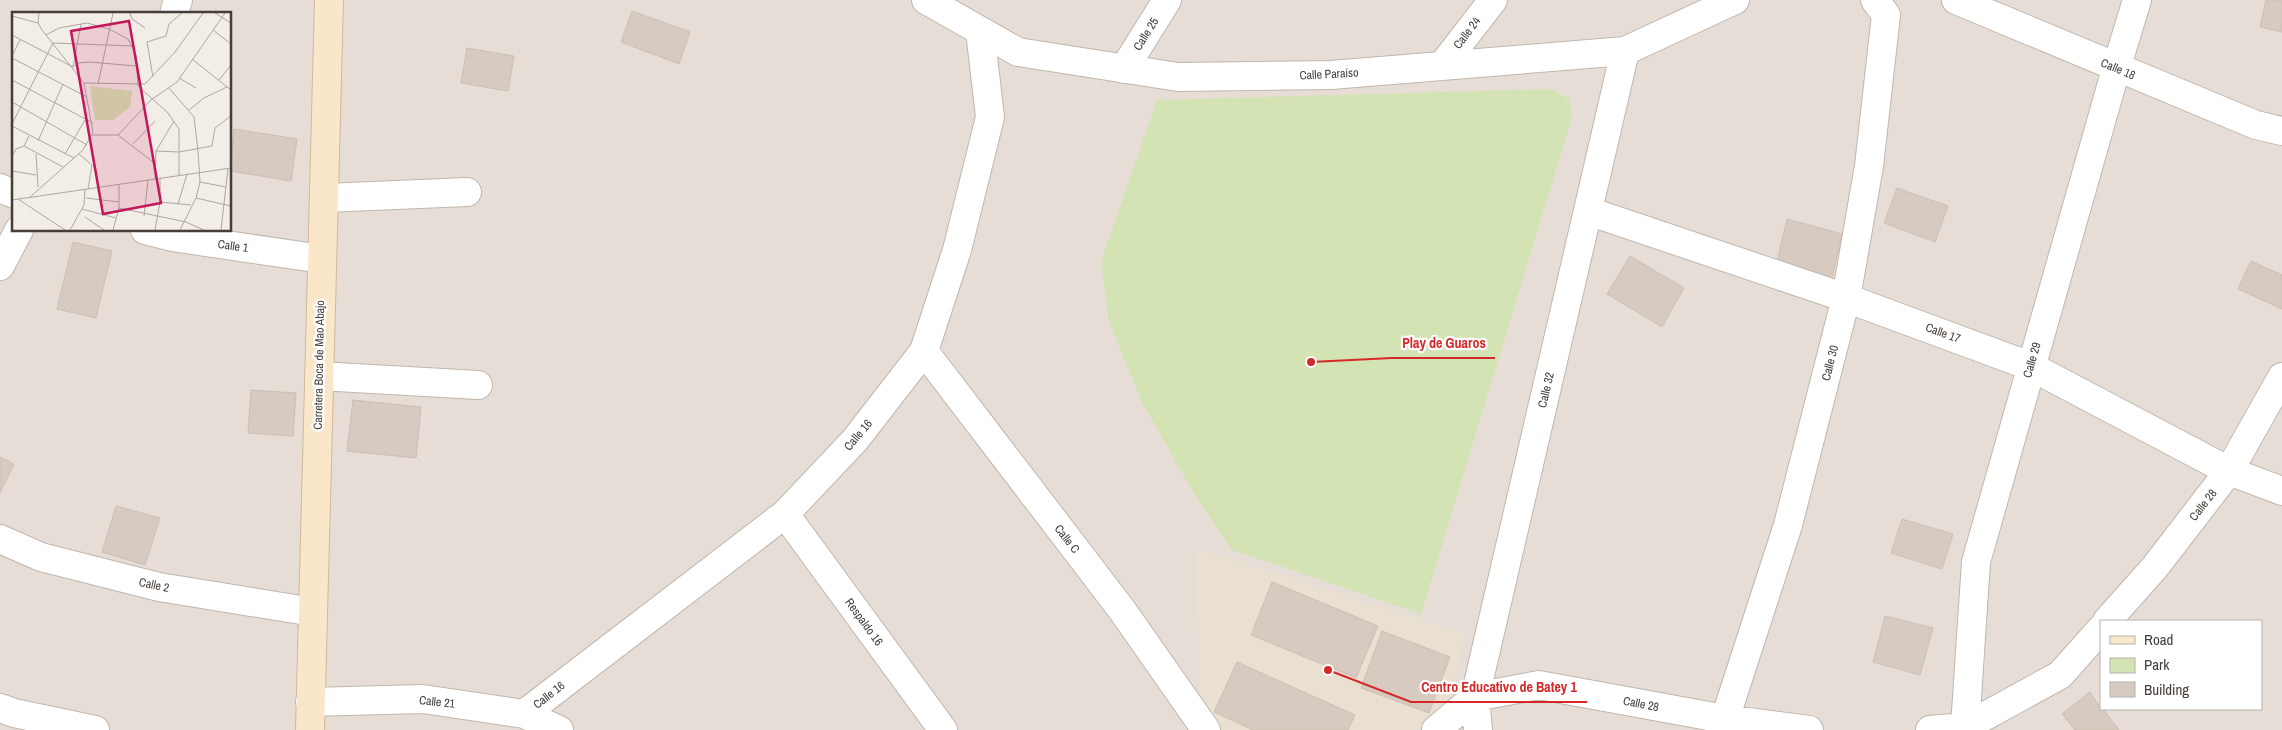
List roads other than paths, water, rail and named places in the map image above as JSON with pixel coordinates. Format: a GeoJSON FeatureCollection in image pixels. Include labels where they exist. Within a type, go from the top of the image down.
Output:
{"type":"FeatureCollection","features":[{"type":"Feature","properties":{"kind":"street","name":"Carretera Boca de Mao Abajo"},"geometry":{"type":"LineString","coordinates":[[310,730],[329,0]]}},
{"type":"Feature","properties":{"kind":"street","name":"Calle Paraíso"},"geometry":{"type":"LineString","coordinates":[[926,0],[1018,52],[1187,77],[1331,75],[1625,52],[1735,0]]}},
{"type":"Feature","properties":{"kind":"street","name":"Calle 25"},"geometry":{"type":"LineString","coordinates":[[1124,69],[1167,0]]}},
{"type":"Feature","properties":{"kind":"street","name":"Calle 24"},"geometry":{"type":"LineString","coordinates":[[1442,66],[1493,0]]}},
{"type":"Feature","properties":{"kind":"street","name":"Calle 30"},"geometry":{"type":"LineString","coordinates":[[1725,719],[1788,526],[1846,298],[1869,166],[1886,15],[1875,0]]}},
{"type":"Feature","properties":{"kind":"street","name":"Calle 18"},"geometry":{"type":"LineString","coordinates":[[1956,0],[2256,125],[2282,131]]}},
{"type":"Feature","properties":{"kind":"street","name":"Calle 29"},"geometry":{"type":"LineString","coordinates":[[1965,727],[1976,562],[2030,366],[2137,0]]}},
{"type":"Feature","properties":{"kind":"street","name":"Calle 16"},"geometry":{"type":"LineString","coordinates":[[524,714],[785,514],[855,440],[924,351],[957,250],[990,117],[980,31]]}},
{"type":"Feature","properties":{"kind":"street","name":"Calle 32"},"geometry":{"type":"LineString","coordinates":[[1478,730],[1475,697],[1625,52]]}},
{"type":"Feature","properties":{"kind":"street"},"geometry":{"type":"LineString","coordinates":[[0,188],[12,193]]}},
{"type":"Feature","properties":{"kind":"street"},"geometry":{"type":"LineString","coordinates":[[325,198],[467,192]]}},
{"type":"Feature","properties":{"kind":"street","name":"Calle 17"},"geometry":{"type":"LineString","coordinates":[[1588,211],[1846,298],[2030,366],[2229,471],[2282,492]]}},
{"type":"Feature","properties":{"kind":"street"},"geometry":{"type":"LineString","coordinates":[[0,266],[18,231]]}},
{"type":"Feature","properties":{"kind":"street","name":"Calle 1"},"geometry":{"type":"LineString","coordinates":[[149,231],[172,237],[322,259]]}},
{"type":"Feature","properties":{"kind":"street","name":"Calle C"},"geometry":{"type":"LineString","coordinates":[[924,351],[1122,610],[1206,730]]}},
{"type":"Feature","properties":{"kind":"street"},"geometry":{"type":"LineString","coordinates":[[319,376],[478,385]]}},
{"type":"Feature","properties":{"kind":"street","name":"Calle 28"},"geometry":{"type":"LineString","coordinates":[[2109,620],[2155,567],[2229,471],[2282,377]]}},
{"type":"Feature","properties":{"kind":"street","name":"Respaldo 16"},"geometry":{"type":"LineString","coordinates":[[785,514],[943,730]]}},
{"type":"Feature","properties":{"kind":"street","name":"Calle 2"},"geometry":{"type":"LineString","coordinates":[[0,539],[41,557],[158,586],[313,612]]}},
{"type":"Feature","properties":{"kind":"street"},"geometry":{"type":"LineString","coordinates":[[1930,730],[1965,727],[2060,674],[2100,630]]}},
{"type":"Feature","properties":{"kind":"street","name":"Calle 28"},"geometry":{"type":"LineString","coordinates":[[1475,697],[1539,685],[1725,719],[1809,730]]}},
{"type":"Feature","properties":{"kind":"street"},"geometry":{"type":"LineString","coordinates":[[1436,730],[1475,697]]}},
{"type":"Feature","properties":{"kind":"street","name":"Calle 21"},"geometry":{"type":"LineString","coordinates":[[310,702],[423,699],[524,714],[559,730]]}},
{"type":"Feature","properties":{"kind":"street"},"geometry":{"type":"LineString","coordinates":[[8,717],[95,730]]}},
{"type":"Feature","properties":{"kind":"place","name":"Play de Guaros"},"geometry":{"type":"Point","coordinates":[1311,362]}},
{"type":"Feature","properties":{"kind":"place","name":"Centro Educativo de Batey 1"},"geometry":{"type":"Point","coordinates":[1328,670]}}]}
